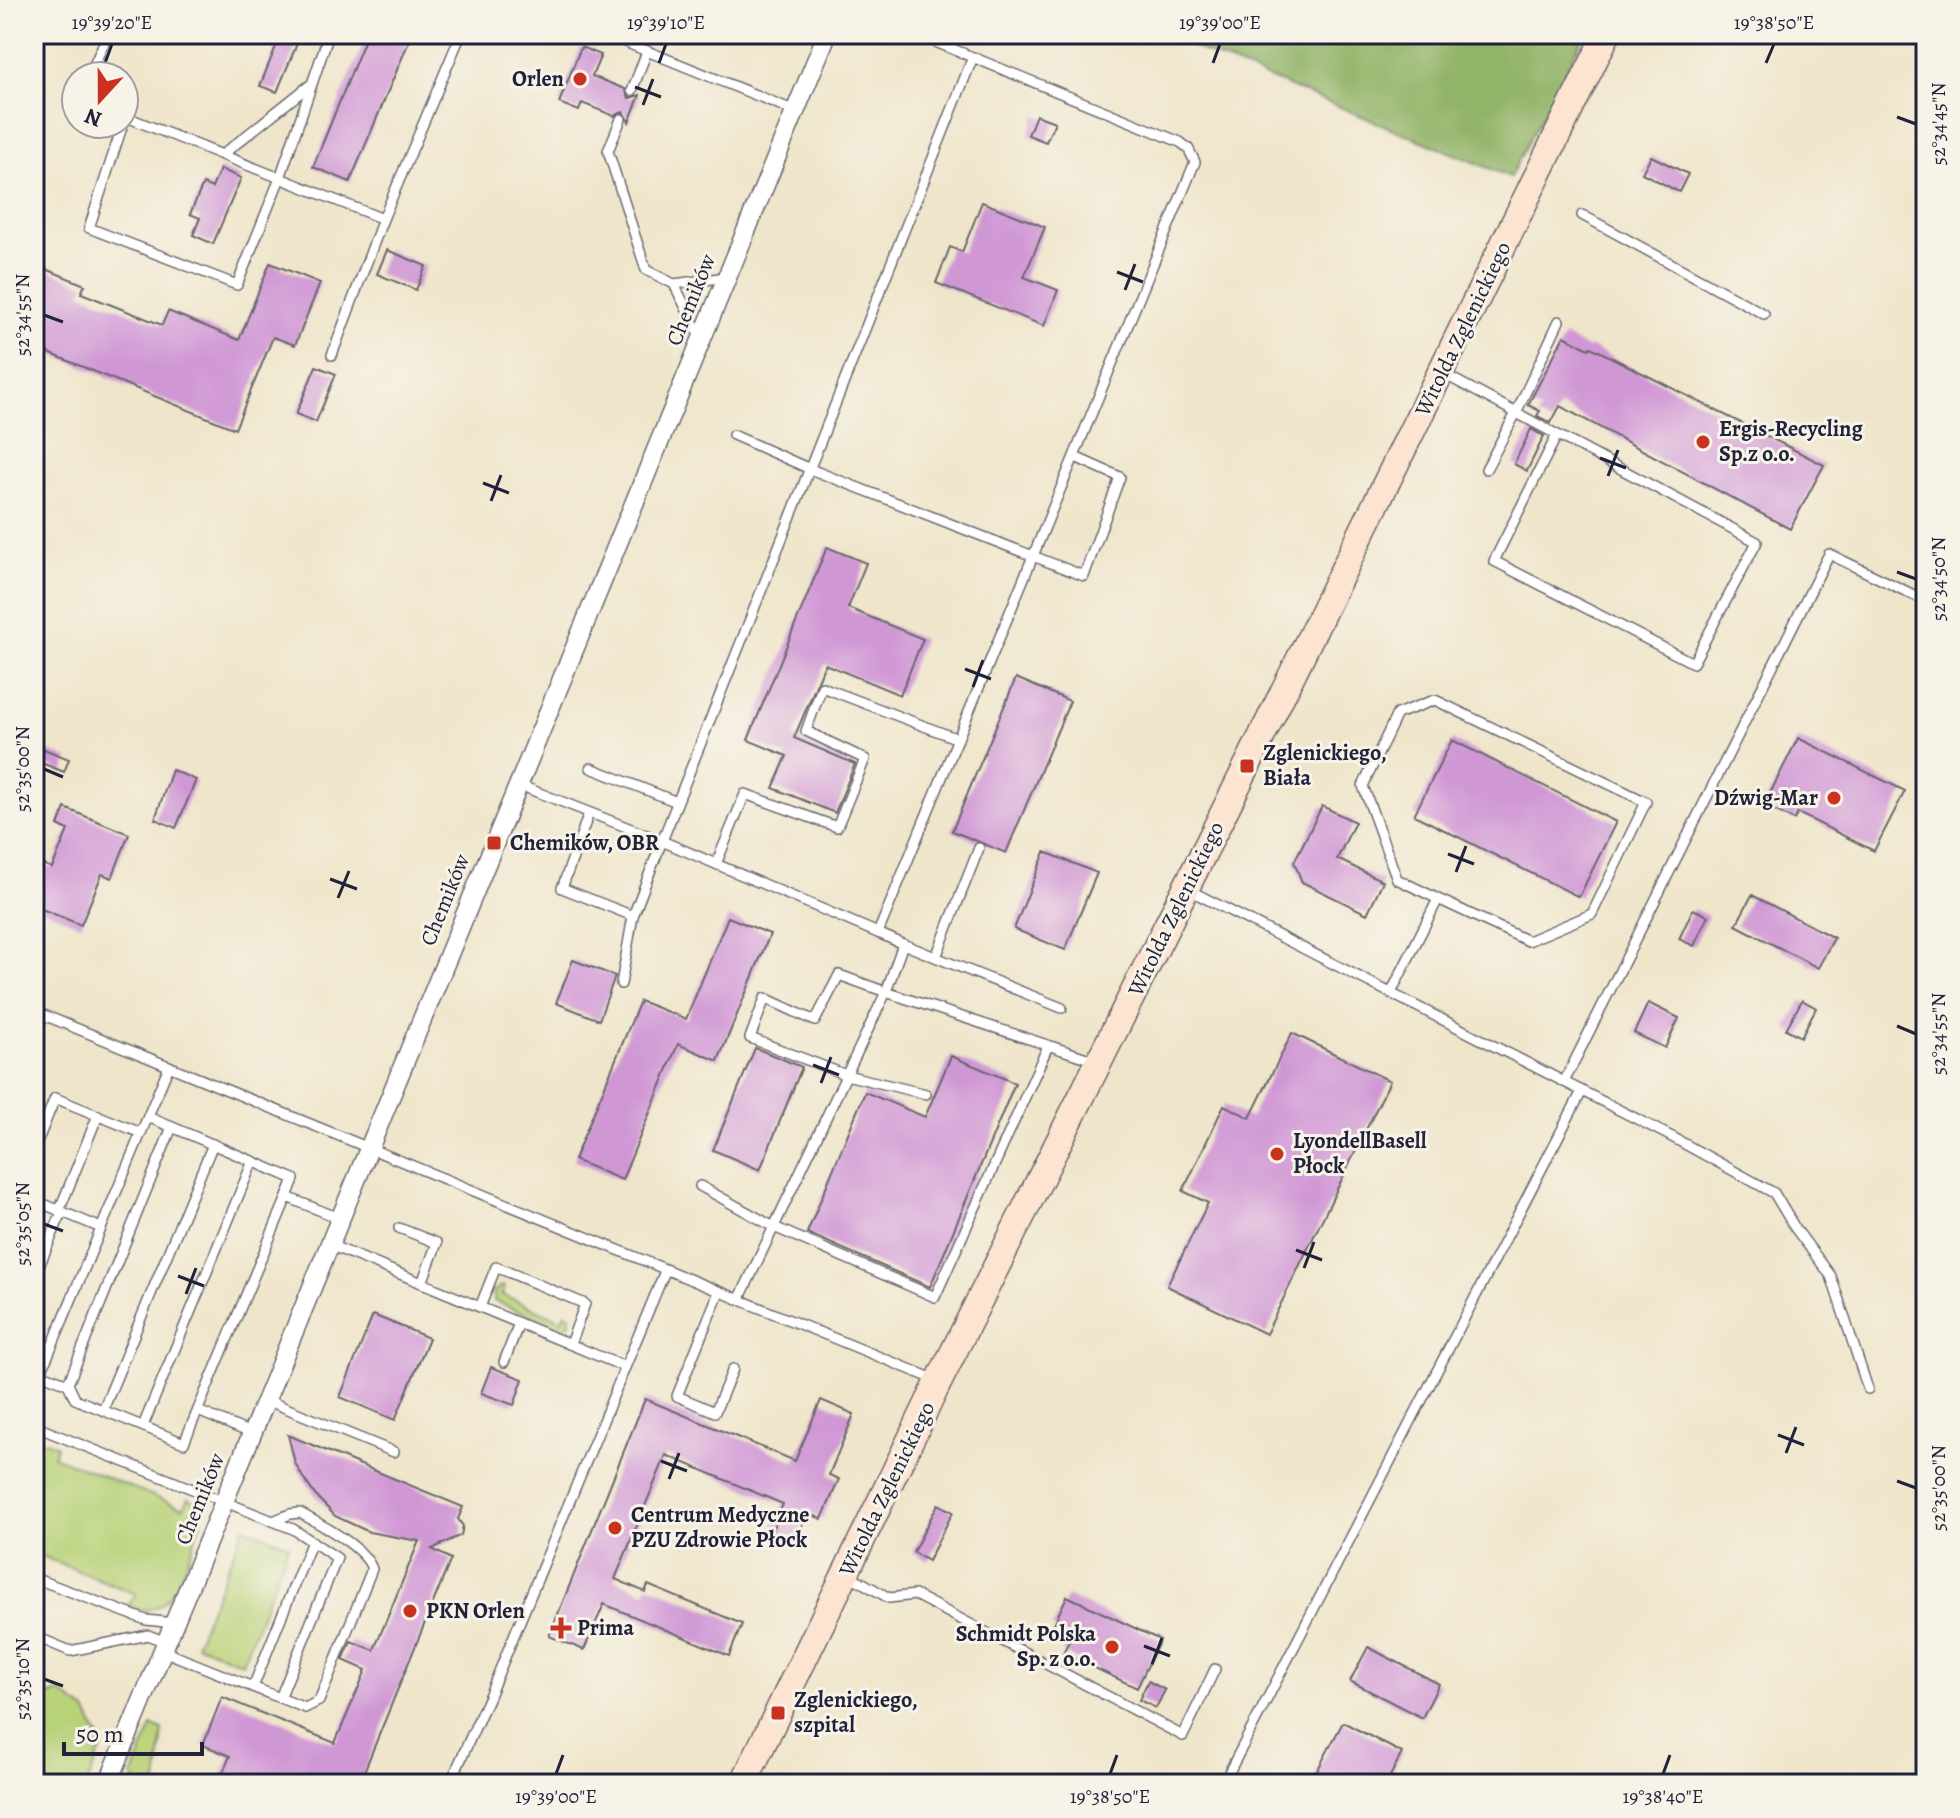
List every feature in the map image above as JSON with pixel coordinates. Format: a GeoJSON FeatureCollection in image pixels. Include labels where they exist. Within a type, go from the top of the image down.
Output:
{"type":"FeatureCollection","features":[{"type":"Feature","properties":{"kind":"street","name":"Chemików"},"geometry":{"type":"LineString","coordinates":[[108,1784],[827,34]]}},
{"type":"Feature","properties":{"kind":"street","name":"Witolda Zglenickiego"},"geometry":{"type":"LineString","coordinates":[[743,1784],[939,1381],[1442,373],[1607,34]]}},
{"type":"Feature","properties":{"kind":"lane"},"geometry":{"type":"LineString","coordinates":[[96,60],[108,34]]}},
{"type":"Feature","properties":{"kind":"lane"},"geometry":{"type":"LineString","coordinates":[[117,140],[89,228],[237,285],[280,178],[329,34]]}},
{"type":"Feature","properties":{"kind":"lane"},"geometry":{"type":"LineString","coordinates":[[332,355],[383,219],[461,34]]}},
{"type":"Feature","properties":{"kind":"lane"},"geometry":{"type":"LineString","coordinates":[[605,34],[795,111]]}},
{"type":"Feature","properties":{"kind":"lane"},"geometry":{"type":"LineString","coordinates":[[878,933],[1195,162],[1188,148],[1180,142],[916,34]]}},
{"type":"Feature","properties":{"kind":"lane"},"geometry":{"type":"LineString","coordinates":[[632,91],[647,51]]}},
{"type":"Feature","properties":{"kind":"lane"},"geometry":{"type":"LineString","coordinates":[[621,984],[633,916],[973,57]]}},
{"type":"Feature","properties":{"kind":"lane"},"geometry":{"type":"LineString","coordinates":[[222,155],[312,84]]}},
{"type":"Feature","properties":{"kind":"lane"},"geometry":{"type":"LineString","coordinates":[[621,119],[608,151],[646,270],[674,284],[727,277]]}},
{"type":"Feature","properties":{"kind":"lane"},"geometry":{"type":"LineString","coordinates":[[140,125],[383,219]]}},
{"type":"Feature","properties":{"kind":"lane"},"geometry":{"type":"LineString","coordinates":[[1582,215],[1764,314]]}},
{"type":"Feature","properties":{"kind":"lane"},"geometry":{"type":"LineString","coordinates":[[674,284],[702,338]]}},
{"type":"Feature","properties":{"kind":"lane"},"geometry":{"type":"LineString","coordinates":[[1486,469],[1559,321]]}},
{"type":"Feature","properties":{"kind":"lane"},"geometry":{"type":"LineString","coordinates":[[1442,373],[1757,542],[1693,663],[1494,561],[1557,435]]}},
{"type":"Feature","properties":{"kind":"lane"},"geometry":{"type":"LineString","coordinates":[[733,435],[810,469],[1084,576],[1120,477],[1075,457]]}},
{"type":"Feature","properties":{"kind":"lane"},"geometry":{"type":"LineString","coordinates":[[1564,1082],[1829,554],[1926,601]]}},
{"type":"Feature","properties":{"kind":"lane"},"geometry":{"type":"LineString","coordinates":[[716,864],[745,794],[837,827],[865,759],[806,731],[822,687],[958,739]]}},
{"type":"Feature","properties":{"kind":"lane"},"geometry":{"type":"LineString","coordinates":[[1435,700],[1646,802],[1592,914],[1528,941],[1438,899],[1397,879],[1363,786],[1397,714],[1435,700]]}},
{"type":"Feature","properties":{"kind":"lane"},"geometry":{"type":"LineString","coordinates":[[591,768],[677,802]]}},
{"type":"Feature","properties":{"kind":"lane"},"geometry":{"type":"LineString","coordinates":[[519,785],[662,841],[1062,1008]]}},
{"type":"Feature","properties":{"kind":"lane"},"geometry":{"type":"LineString","coordinates":[[589,813],[562,888],[633,916]]}},
{"type":"Feature","properties":{"kind":"lane"},"geometry":{"type":"LineString","coordinates":[[936,957],[979,848]]}},
{"type":"Feature","properties":{"kind":"lane"},"geometry":{"type":"LineString","coordinates":[[1186,888],[1774,1193],[1795,1228],[1831,1276],[1868,1389]]}},
{"type":"Feature","properties":{"kind":"lane"},"geometry":{"type":"LineString","coordinates":[[1391,993],[1438,899]]}},
{"type":"Feature","properties":{"kind":"lane"},"geometry":{"type":"LineString","coordinates":[[739,1300],[886,992],[903,944]]}},
{"type":"Feature","properties":{"kind":"lane"},"geometry":{"type":"LineString","coordinates":[[926,1094],[846,1075],[750,1038],[765,998],[815,1021],[839,975],[1100,1062]]}},
{"type":"Feature","properties":{"kind":"lane"},"geometry":{"type":"LineString","coordinates":[[34,1011],[939,1381]]}},
{"type":"Feature","properties":{"kind":"lane"},"geometry":{"type":"LineString","coordinates":[[700,1186],[774,1227],[935,1297],[1048,1046]]}},
{"type":"Feature","properties":{"kind":"lane"},"geometry":{"type":"LineString","coordinates":[[34,1389],[169,1066]]}},
{"type":"Feature","properties":{"kind":"lane"},"geometry":{"type":"LineString","coordinates":[[1223,1784],[1582,1091]]}},
{"type":"Feature","properties":{"kind":"lane"},"geometry":{"type":"LineString","coordinates":[[34,1150],[55,1098],[141,1133]]}},
{"type":"Feature","properties":{"kind":"lane"},"geometry":{"type":"LineString","coordinates":[[34,1278],[98,1115]]}},
{"type":"Feature","properties":{"kind":"lane"},"geometry":{"type":"LineString","coordinates":[[40,1373],[68,1384],[75,1399],[184,1443],[198,1411],[294,1179],[148,1117]]}},
{"type":"Feature","properties":{"kind":"lane"},"geometry":{"type":"LineString","coordinates":[[68,1384],[172,1127]]}},
{"type":"Feature","properties":{"kind":"lane"},"geometry":{"type":"LineString","coordinates":[[103,1410],[213,1144]]}},
{"type":"Feature","properties":{"kind":"lane"},"geometry":{"type":"LineString","coordinates":[[143,1426],[253,1161]]}},
{"type":"Feature","properties":{"kind":"lane"},"geometry":{"type":"LineString","coordinates":[[287,1197],[341,1219]]}},
{"type":"Feature","properties":{"kind":"lane"},"geometry":{"type":"LineString","coordinates":[[34,1200],[101,1228]]}},
{"type":"Feature","properties":{"kind":"lane"},"geometry":{"type":"LineString","coordinates":[[399,1228],[437,1243],[422,1283]]}},
{"type":"Feature","properties":{"kind":"lane"},"geometry":{"type":"LineString","coordinates":[[330,1245],[625,1367]]}},
{"type":"Feature","properties":{"kind":"lane"},"geometry":{"type":"LineString","coordinates":[[480,1307],[496,1267],[585,1304],[570,1344]]}},
{"type":"Feature","properties":{"kind":"lane"},"geometry":{"type":"LineString","coordinates":[[450,1784],[665,1271]]}},
{"type":"Feature","properties":{"kind":"lane"},"geometry":{"type":"LineString","coordinates":[[719,1292],[677,1396],[715,1412],[733,1369]]}},
{"type":"Feature","properties":{"kind":"lane"},"geometry":{"type":"LineString","coordinates":[[504,1362],[519,1323]]}},
{"type":"Feature","properties":{"kind":"lane"},"geometry":{"type":"LineString","coordinates":[[266,1400],[394,1452]]}},
{"type":"Feature","properties":{"kind":"lane"},"geometry":{"type":"LineString","coordinates":[[198,1411],[253,1434]]}},
{"type":"Feature","properties":{"kind":"lane"},"geometry":{"type":"LineString","coordinates":[[34,1426],[273,1521],[337,1558],[280,1698]]}},
{"type":"Feature","properties":{"kind":"lane"},"geometry":{"type":"LineString","coordinates":[[34,1636],[70,1651],[148,1635],[253,1687],[305,1708],[319,1701],[372,1569],[370,1562],[358,1550],[300,1513],[273,1521]]}},
{"type":"Feature","properties":{"kind":"lane"},"geometry":{"type":"LineString","coordinates":[[253,1687],[312,1541]]}},
{"type":"Feature","properties":{"kind":"lane"},"geometry":{"type":"LineString","coordinates":[[846,1573],[889,1598],[915,1595],[1183,1736],[1215,1669]]}},
{"type":"Feature","properties":{"kind":"lane"},"geometry":{"type":"LineString","coordinates":[[34,1578],[146,1620],[175,1623]]}},
{"type":"Feature","properties":{"kind":"green space"},"geometry":{"type":"Polygon","coordinates":[[[1161,34],[1585,34],[1510,177],[1161,34]]]}},
{"type":"Feature","properties":{"kind":"green space"},"geometry":{"type":"Polygon","coordinates":[[[500,1286],[505,1287],[502,1295],[562,1320],[565,1312],[570,1316],[570,1323],[564,1329],[494,1301],[494,1292],[500,1286]]]}},
{"type":"Feature","properties":{"kind":"green space"},"geometry":{"type":"Polygon","coordinates":[[[46,1441],[57,1446],[53,1456],[183,1508],[188,1498],[196,1502],[202,1519],[189,1556],[176,1586],[157,1607],[144,1610],[128,1606],[136,1594],[34,1553],[34,1444],[46,1441]]]}},
{"type":"Feature","properties":{"kind":"green space"},"geometry":{"type":"Polygon","coordinates":[[[244,1527],[289,1545],[242,1663],[196,1644],[244,1527]]]}},
{"type":"Feature","properties":{"kind":"green space"},"geometry":{"type":"Polygon","coordinates":[[[59,1692],[86,1711],[103,1745],[87,1784],[34,1784],[34,1702],[59,1692]]]}},
{"type":"Feature","properties":{"kind":"green space"},"geometry":{"type":"Polygon","coordinates":[[[152,1726],[163,1730],[157,1784],[140,1784],[132,1777],[152,1726]]]}},
{"type":"Feature","properties":{"kind":"building"},"geometry":{"type":"Polygon","coordinates":[[[281,34],[301,34],[277,92],[260,86],[281,34]]]}},
{"type":"Feature","properties":{"kind":"building"},"geometry":{"type":"Polygon","coordinates":[[[367,34],[412,34],[350,182],[313,167],[367,34]]]}},
{"type":"Feature","properties":{"kind":"building"},"geometry":{"type":"Polygon","coordinates":[[[581,47],[601,55],[592,76],[625,89],[629,98],[640,95],[629,122],[623,112],[614,116],[582,103],[579,111],[559,103],[581,47]]]}},
{"type":"Feature","properties":{"kind":"building"},"geometry":{"type":"Polygon","coordinates":[[[1036,115],[1055,122],[1046,142],[1028,135],[1036,115]]]}},
{"type":"Feature","properties":{"kind":"building"},"geometry":{"type":"Polygon","coordinates":[[[1651,156],[1688,174],[1679,192],[1642,173],[1651,156]]]}},
{"type":"Feature","properties":{"kind":"building"},"geometry":{"type":"Polygon","coordinates":[[[220,169],[241,178],[213,244],[193,235],[200,218],[190,214],[203,184],[212,188],[220,169]]]}},
{"type":"Feature","properties":{"kind":"building"},"geometry":{"type":"Polygon","coordinates":[[[982,202],[1045,227],[1024,277],[1058,290],[1044,326],[936,283],[950,247],[962,252],[982,202]]]}},
{"type":"Feature","properties":{"kind":"building"},"geometry":{"type":"Polygon","coordinates":[[[387,250],[426,266],[416,290],[377,274],[387,250]]]}},
{"type":"Feature","properties":{"kind":"building"},"geometry":{"type":"Polygon","coordinates":[[[270,263],[320,283],[295,345],[273,337],[235,429],[34,347],[34,285],[41,267],[85,285],[81,293],[162,325],[168,311],[239,340],[270,263]]]}},
{"type":"Feature","properties":{"kind":"building","name":"Ergis-Recycling Sp.z o.o."},"geometry":{"type":"Polygon","coordinates":[[[1564,336],[1824,465],[1790,529],[1560,406],[1551,423],[1537,416],[1540,411],[1528,405],[1564,336]]]}},
{"type":"Feature","properties":{"kind":"building"},"geometry":{"type":"Polygon","coordinates":[[[316,366],[336,374],[316,422],[296,414],[316,366]]]}},
{"type":"Feature","properties":{"kind":"building"},"geometry":{"type":"Polygon","coordinates":[[[1531,429],[1544,436],[1527,471],[1514,464],[1531,429]]]}},
{"type":"Feature","properties":{"kind":"building"},"geometry":{"type":"Polygon","coordinates":[[[827,547],[866,563],[848,608],[923,639],[900,695],[825,664],[794,738],[855,764],[835,813],[773,788],[787,756],[748,740],[827,547]]]}},
{"type":"Feature","properties":{"kind":"building"},"geometry":{"type":"Polygon","coordinates":[[[1016,678],[1070,701],[1006,853],[952,831],[1016,678]]]}},
{"type":"Feature","properties":{"kind":"building","name":"Dźwig-Mar"},"geometry":{"type":"Polygon","coordinates":[[[1798,738],[1905,791],[1874,851],[1798,813],[1794,820],[1764,805],[1798,738]]]}},
{"type":"Feature","properties":{"kind":"building"},"geometry":{"type":"Polygon","coordinates":[[[1452,740],[1616,822],[1579,897],[1414,815],[1452,740]]]}},
{"type":"Feature","properties":{"kind":"building"},"geometry":{"type":"Polygon","coordinates":[[[34,745],[69,759],[64,772],[34,760],[34,745]]]}},
{"type":"Feature","properties":{"kind":"building"},"geometry":{"type":"Polygon","coordinates":[[[172,770],[196,780],[176,828],[155,819],[172,770]]]}},
{"type":"Feature","properties":{"kind":"building"},"geometry":{"type":"Polygon","coordinates":[[[1322,806],[1355,822],[1337,859],[1383,881],[1367,914],[1302,882],[1294,862],[1322,806]]]}},
{"type":"Feature","properties":{"kind":"building"},"geometry":{"type":"Polygon","coordinates":[[[65,808],[129,834],[112,878],[102,874],[81,925],[34,906],[34,861],[52,868],[68,830],[58,825],[65,808]]]}},
{"type":"Feature","properties":{"kind":"building"},"geometry":{"type":"Polygon","coordinates":[[[1045,852],[1097,873],[1065,950],[1014,929],[1045,852]]]}},
{"type":"Feature","properties":{"kind":"building"},"geometry":{"type":"Polygon","coordinates":[[[1752,895],[1834,938],[1818,968],[1736,925],[1752,895]]]}},
{"type":"Feature","properties":{"kind":"building"},"geometry":{"type":"Polygon","coordinates":[[[1693,909],[1708,916],[1694,946],[1679,939],[1693,909]]]}},
{"type":"Feature","properties":{"kind":"building"},"geometry":{"type":"Polygon","coordinates":[[[728,917],[770,934],[718,1061],[678,1044],[622,1180],[574,1160],[640,1001],[686,1019],[728,917]]]}},
{"type":"Feature","properties":{"kind":"building"},"geometry":{"type":"Polygon","coordinates":[[[573,960],[615,976],[599,1020],[556,1003],[573,960]]]}},
{"type":"Feature","properties":{"kind":"building"},"geometry":{"type":"Polygon","coordinates":[[[1802,1000],[1816,1008],[1801,1037],[1786,1029],[1802,1000]]]}},
{"type":"Feature","properties":{"kind":"building"},"geometry":{"type":"Polygon","coordinates":[[[1648,1003],[1679,1018],[1665,1048],[1634,1033],[1648,1003]]]}},
{"type":"Feature","properties":{"kind":"building","name":"LyondellBasell Płock"},"geometry":{"type":"Polygon","coordinates":[[[1292,1033],[1390,1081],[1266,1334],[1167,1286],[1208,1203],[1183,1191],[1224,1105],[1250,1118],[1292,1033]]]}},
{"type":"Feature","properties":{"kind":"building"},"geometry":{"type":"Polygon","coordinates":[[[755,1048],[802,1067],[760,1170],[713,1150],[755,1048]]]}},
{"type":"Feature","properties":{"kind":"building"},"geometry":{"type":"Polygon","coordinates":[[[951,1056],[1015,1083],[930,1287],[807,1233],[865,1092],[925,1117],[951,1056]]]}},
{"type":"Feature","properties":{"kind":"building"},"geometry":{"type":"Polygon","coordinates":[[[373,1315],[429,1338],[395,1420],[340,1397],[373,1315]]]}},
{"type":"Feature","properties":{"kind":"building"},"geometry":{"type":"Polygon","coordinates":[[[491,1367],[523,1379],[514,1405],[481,1393],[491,1367]]]}},
{"type":"Feature","properties":{"kind":"building","name":"Centrum Medyczne PZU Zdrowie Płock"},"geometry":{"type":"Polygon","coordinates":[[[645,1399],[795,1461],[821,1400],[854,1414],[829,1475],[839,1479],[822,1519],[807,1513],[793,1547],[769,1537],[783,1504],[666,1455],[615,1579],[645,1592],[648,1585],[742,1624],[729,1656],[604,1604],[584,1650],[549,1636],[645,1399]]]}},
{"type":"Feature","properties":{"kind":"building","name":"PKN Orlen"},"geometry":{"type":"Polygon","coordinates":[[[288,1435],[463,1507],[458,1519],[463,1526],[461,1535],[432,1549],[451,1559],[359,1784],[218,1784],[230,1756],[203,1745],[222,1697],[335,1743],[366,1670],[343,1660],[351,1641],[374,1650],[419,1541],[369,1532],[335,1516],[302,1476],[295,1463],[288,1435]]]}},
{"type":"Feature","properties":{"kind":"building"},"geometry":{"type":"Polygon","coordinates":[[[938,1504],[953,1512],[928,1561],[913,1552],[938,1504]]]}},
{"type":"Feature","properties":{"kind":"building","name":"Schmidt Polska Sp. z o.o."},"geometry":{"type":"Polygon","coordinates":[[[1067,1596],[1160,1640],[1137,1688],[1063,1653],[1071,1637],[1052,1628],[1067,1596]]]}},
{"type":"Feature","properties":{"kind":"building"},"geometry":{"type":"Polygon","coordinates":[[[1368,1647],[1439,1684],[1422,1718],[1350,1681],[1368,1647]]]}},
{"type":"Feature","properties":{"kind":"building"},"geometry":{"type":"Polygon","coordinates":[[[1148,1681],[1165,1690],[1156,1708],[1139,1700],[1148,1681]]]}},
{"type":"Feature","properties":{"kind":"building"},"geometry":{"type":"Polygon","coordinates":[[[1343,1722],[1402,1753],[1386,1784],[1310,1784],[1343,1722]]]}},
{"type":"Feature","properties":{"kind":"place","name":"Orlen"},"geometry":{"type":"Point","coordinates":[580,79]}},
{"type":"Feature","properties":{"kind":"place","name":"Ergis-Recycling Sp.z o.o."},"geometry":{"type":"Point","coordinates":[1703,442]}},
{"type":"Feature","properties":{"kind":"place","name":"Zglenickiego, Biała"},"geometry":{"type":"Point","coordinates":[1247,766]}},
{"type":"Feature","properties":{"kind":"place","name":"Dźwig-Mar"},"geometry":{"type":"Point","coordinates":[1834,798]}},
{"type":"Feature","properties":{"kind":"place","name":"Chemików, OBR"},"geometry":{"type":"Point","coordinates":[494,843]}},
{"type":"Feature","properties":{"kind":"place","name":"LyondellBasell Płock"},"geometry":{"type":"Point","coordinates":[1277,1154]}},
{"type":"Feature","properties":{"kind":"place","name":"Centrum Medyczne PZU Zdrowie Płock"},"geometry":{"type":"Point","coordinates":[615,1528]}},
{"type":"Feature","properties":{"kind":"place","name":"PKN Orlen"},"geometry":{"type":"Point","coordinates":[410,1611]}},
{"type":"Feature","properties":{"kind":"place","name":"Prima"},"geometry":{"type":"Point","coordinates":[561,1628]}},
{"type":"Feature","properties":{"kind":"place","name":"Schmidt Polska Sp. z o.o."},"geometry":{"type":"Point","coordinates":[1112,1647]}},
{"type":"Feature","properties":{"kind":"place","name":"Zglenickiego, szpital"},"geometry":{"type":"Point","coordinates":[778,1713]}}]}
